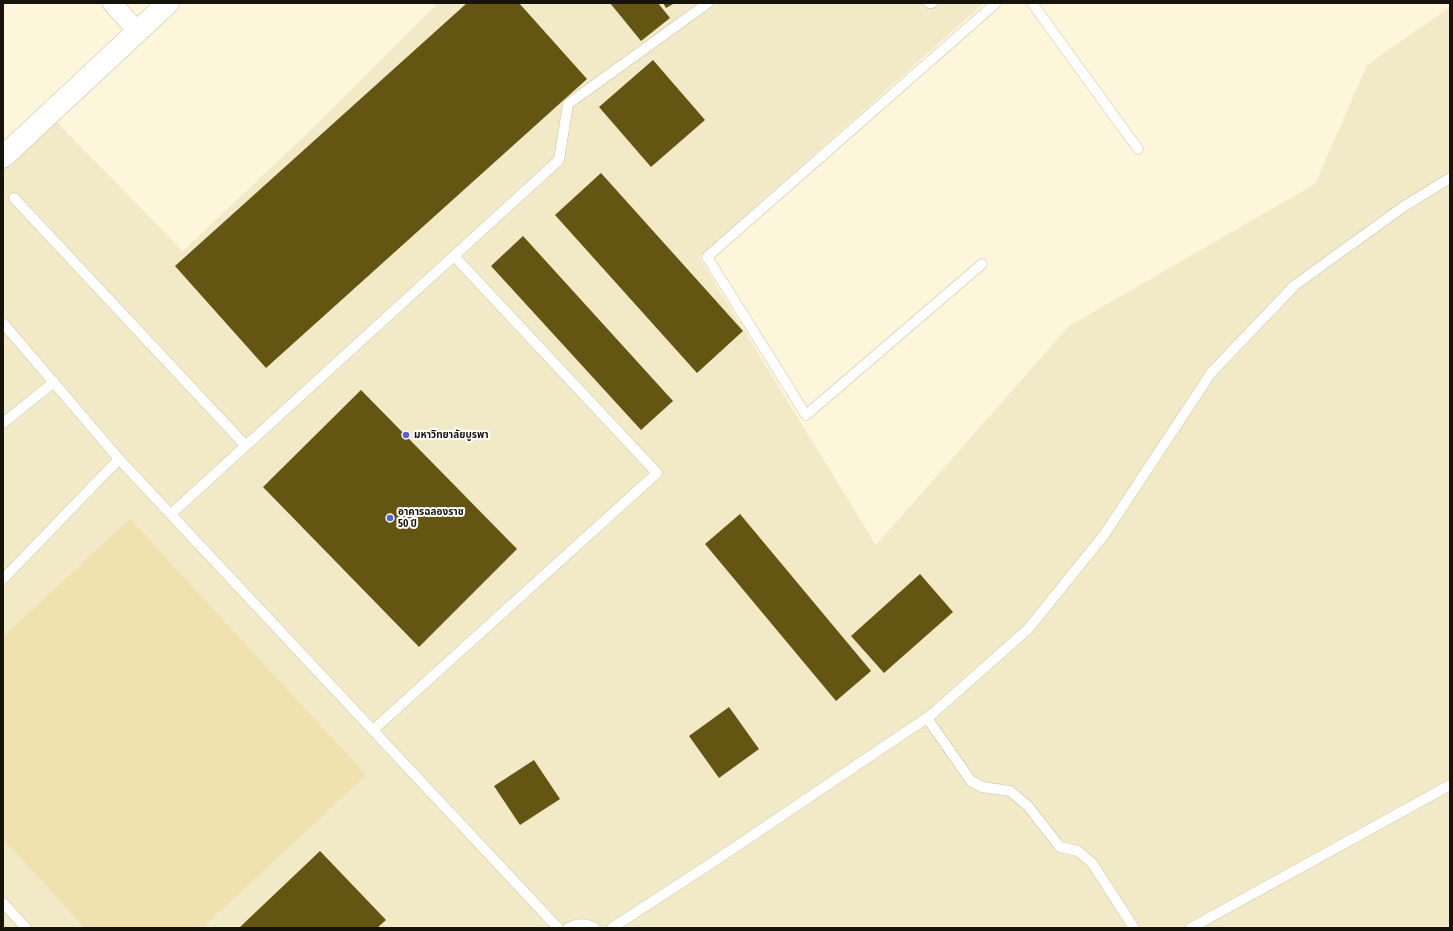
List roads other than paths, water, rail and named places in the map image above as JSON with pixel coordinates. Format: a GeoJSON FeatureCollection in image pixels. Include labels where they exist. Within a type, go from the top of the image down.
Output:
{"type":"FeatureCollection","features":[{"type":"Feature","properties":{"kind":"street"},"geometry":{"type":"LineString","coordinates":[[112,3],[138,32]]}},
{"type":"Feature","properties":{"kind":"street"},"geometry":{"type":"LineString","coordinates":[[3,156],[168,3]]}},
{"type":"Feature","properties":{"kind":"lane"},"geometry":{"type":"LineString","coordinates":[[171,514],[559,160],[568,104],[708,3]]}},
{"type":"Feature","properties":{"kind":"lane"},"geometry":{"type":"LineString","coordinates":[[982,264],[806,415],[708,257],[996,3]]}},
{"type":"Feature","properties":{"kind":"lane"},"geometry":{"type":"LineString","coordinates":[[1032,3],[1138,149]]}},
{"type":"Feature","properties":{"kind":"lane"},"geometry":{"type":"LineString","coordinates":[[612,928],[725,854],[926,718],[1028,629],[1104,536],[1211,373],[1295,285],[1403,207],[1450,178]]}},
{"type":"Feature","properties":{"kind":"lane"},"geometry":{"type":"LineString","coordinates":[[14,198],[246,446]]}},
{"type":"Feature","properties":{"kind":"lane"},"geometry":{"type":"LineString","coordinates":[[373,730],[657,473],[454,256]]}},
{"type":"Feature","properties":{"kind":"lane"},"geometry":{"type":"LineString","coordinates":[[3,323],[119,459],[558,928]]}},
{"type":"Feature","properties":{"kind":"lane"},"geometry":{"type":"LineString","coordinates":[[3,423],[54,382]]}},
{"type":"Feature","properties":{"kind":"lane"},"geometry":{"type":"LineString","coordinates":[[3,579],[119,459]]}},
{"type":"Feature","properties":{"kind":"lane"},"geometry":{"type":"LineString","coordinates":[[926,718],[972,781],[982,787],[1010,791],[1028,806],[1060,847],[1078,851],[1092,863],[1134,928]]}},
{"type":"Feature","properties":{"kind":"lane"},"geometry":{"type":"LineString","coordinates":[[1191,928],[1449,789]]}},
{"type":"Feature","properties":{"kind":"lane"},"geometry":{"type":"LineString","coordinates":[[3,903],[26,928]]}},
{"type":"Feature","properties":{"kind":"lane"},"geometry":{"type":"LineString","coordinates":[[568,928],[575,924],[583,924],[594,928]]}},
{"type":"Feature","properties":{"kind":"place","name":"มหาวิทยาลัยบูรพา"},"geometry":{"type":"Point","coordinates":[406,435]}},
{"type":"Feature","properties":{"kind":"place","name":"อาคารฉลองราช 50 ปี"},"geometry":{"type":"Point","coordinates":[390,518]}}]}
